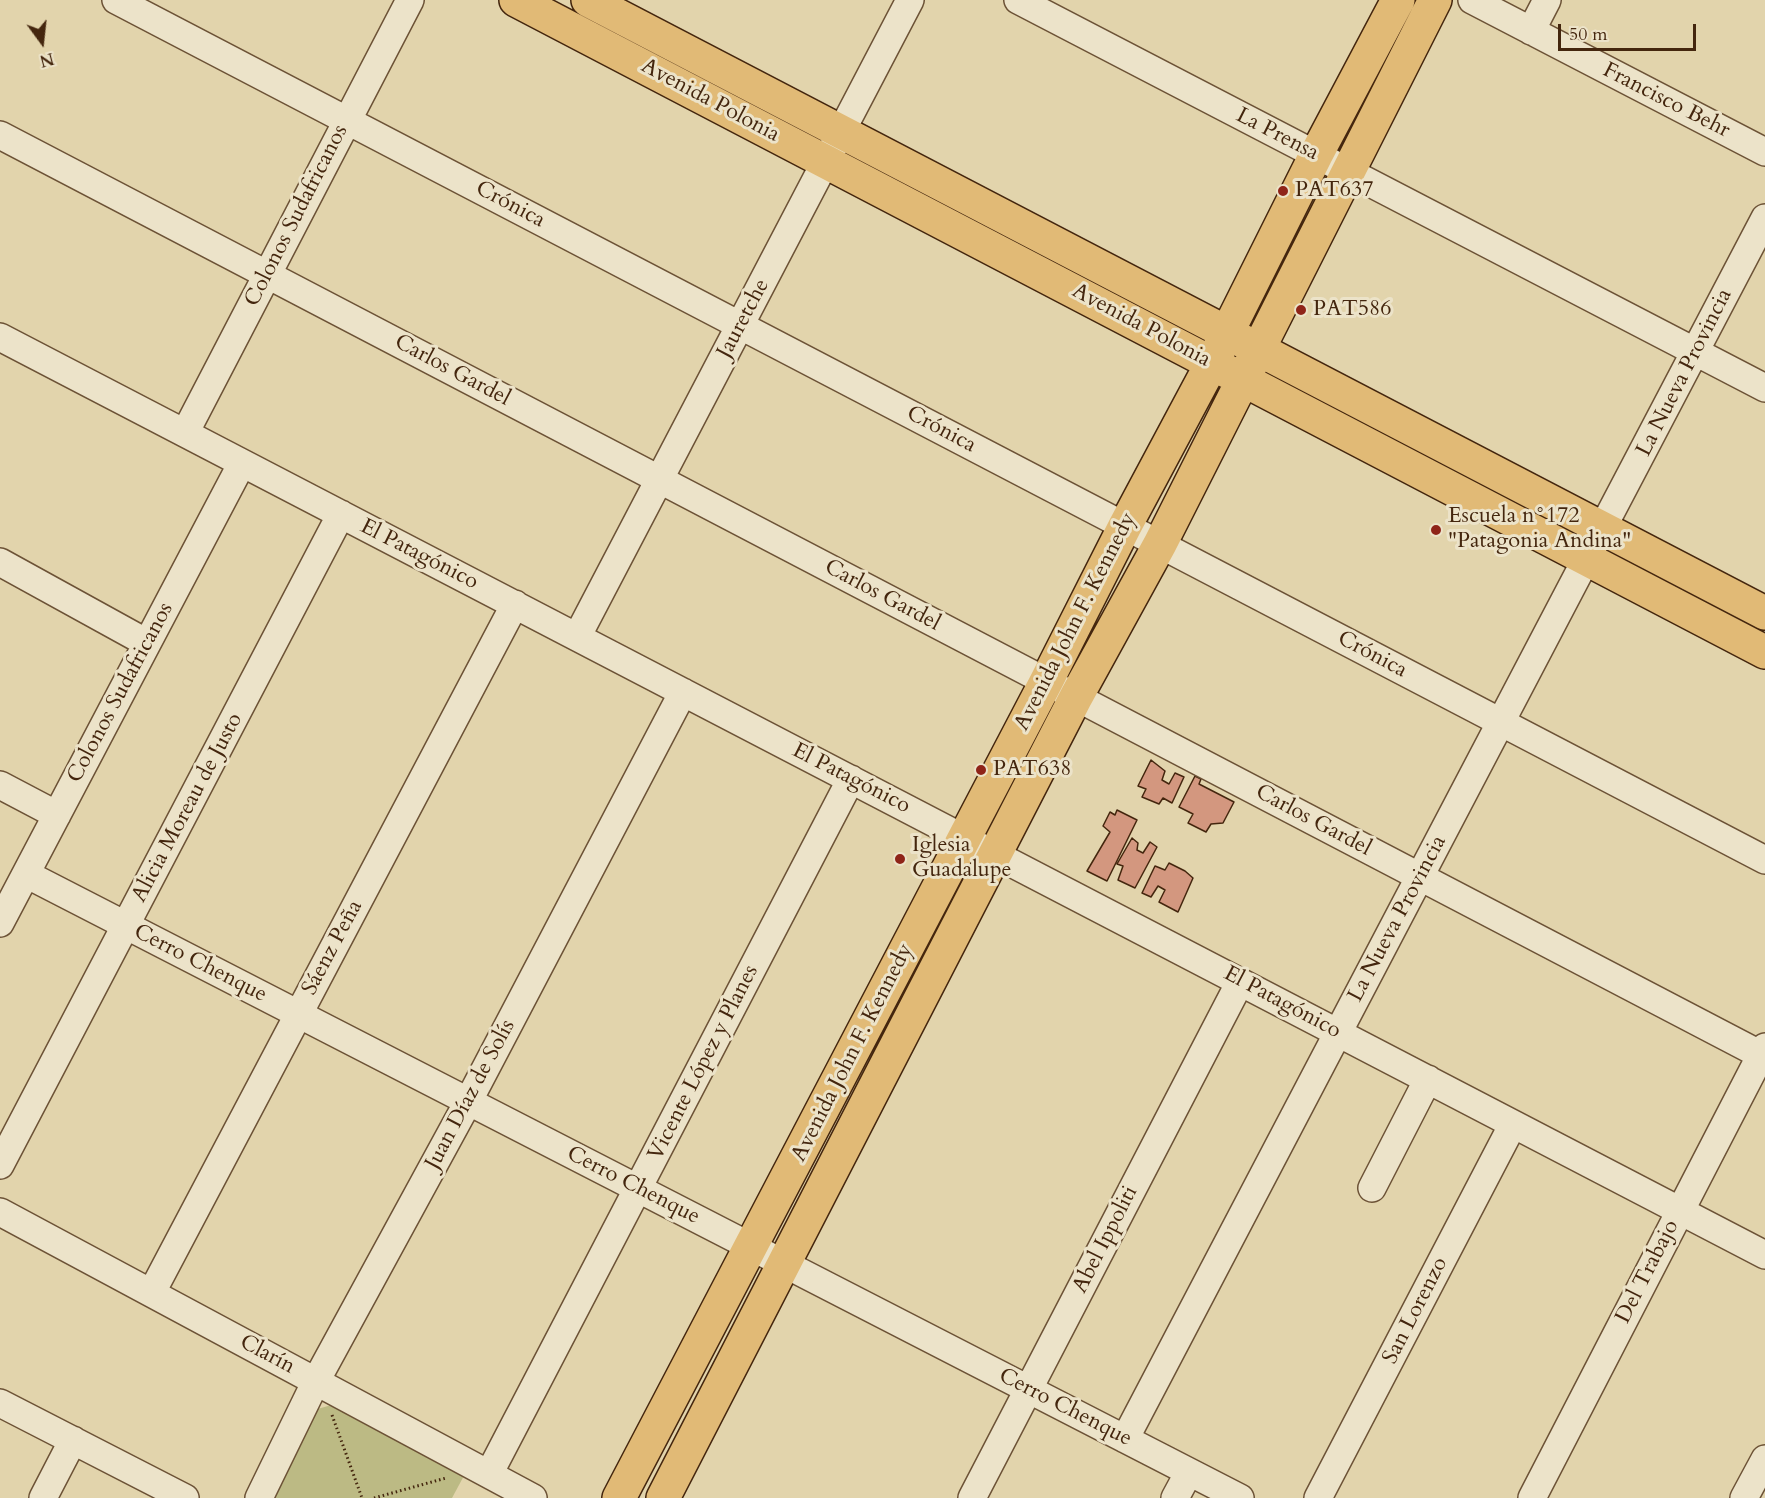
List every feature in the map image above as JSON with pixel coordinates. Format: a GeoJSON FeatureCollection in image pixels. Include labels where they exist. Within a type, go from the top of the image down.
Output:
{"type":"FeatureCollection","features":[{"type":"Feature","properties":{"kind":"main road","name":"Avenida Polonia"},"geometry":{"type":"LineString","coordinates":[[516,0],[1765,652]]}},
{"type":"Feature","properties":{"kind":"main road","name":"Avenida Polonia"},"geometry":{"type":"LineString","coordinates":[[588,0],[1765,613]]}},
{"type":"Feature","properties":{"kind":"main road","name":"Avenida John F. Kennedy"},"geometry":{"type":"LineString","coordinates":[[619,1498],[1212,363],[1316,155],[1398,0]]}},
{"type":"Feature","properties":{"kind":"main road","name":"Avenida John F. Kennedy"},"geometry":{"type":"LineString","coordinates":[[663,1498],[1076,697],[1160,544],[1350,173],[1435,0]]}},
{"type":"Feature","properties":{"kind":"street","name":"Crónica"},"geometry":{"type":"LineString","coordinates":[[116,0],[1765,860]]}},
{"type":"Feature","properties":{"kind":"street","name":"Colonos Sudafricanos"},"geometry":{"type":"LineString","coordinates":[[185,433],[410,0]]}},
{"type":"Feature","properties":{"kind":"street","name":"Jauretche"},"geometry":{"type":"LineString","coordinates":[[577,637],[910,0]]}},
{"type":"Feature","properties":{"kind":"street","name":"La Prensa"},"geometry":{"type":"LineString","coordinates":[[1018,0],[1765,388]]}},
{"type":"Feature","properties":{"kind":"street","name":"Francisco Behr"},"geometry":{"type":"LineString","coordinates":[[1472,0],[1765,153]]}},
{"type":"Feature","properties":{"kind":"street"},"geometry":{"type":"LineString","coordinates":[[1531,31],[1547,0]]}},
{"type":"Feature","properties":{"kind":"street","name":"Carlos Gardel"},"geometry":{"type":"LineString","coordinates":[[0,135],[1420,877],[1764,1053]]}},
{"type":"Feature","properties":{"kind":"street","name":"La Nueva Provincia"},"geometry":{"type":"LineString","coordinates":[[1125,1439],[1765,218]]}},
{"type":"Feature","properties":{"kind":"street","name":"El Patagónico"},"geometry":{"type":"LineString","coordinates":[[0,337],[1765,1255]]}},
{"type":"Feature","properties":{"kind":"street","name":"Colonos Sudafricanos"},"geometry":{"type":"LineString","coordinates":[[0,923],[242,463]]}},
{"type":"Feature","properties":{"kind":"street","name":"Alicia Moreau de Justo"},"geometry":{"type":"LineString","coordinates":[[0,1165],[341,514]]}},
{"type":"Feature","properties":{"kind":"street"},"geometry":{"type":"LineString","coordinates":[[0,562],[147,643]]}},
{"type":"Feature","properties":{"kind":"street","name":"Sáenz Peña"},"geometry":{"type":"LineString","coordinates":[[152,1292],[514,604]]}},
{"type":"Feature","properties":{"kind":"street","name":"Juan Díaz de Solís"},"geometry":{"type":"LineString","coordinates":[[259,1498],[316,1381],[468,1102],[683,692]]}},
{"type":"Feature","properties":{"kind":"street","name":"Vicente López y Planes"},"geometry":{"type":"LineString","coordinates":[[489,1473],[851,779]]}},
{"type":"Feature","properties":{"kind":"street"},"geometry":{"type":"LineString","coordinates":[[0,785],[57,815]]}},
{"type":"Feature","properties":{"kind":"street","name":"Cerro Chenque"},"geometry":{"type":"LineString","coordinates":[[26,874],[1239,1498]]}},
{"type":"Feature","properties":{"kind":"street","name":"Abel Ippoliti"},"geometry":{"type":"LineString","coordinates":[[972,1498],[1240,982]]}},
{"type":"Feature","properties":{"kind":"street","name":"Del Trabajo"},"geometry":{"type":"LineString","coordinates":[[1532,1498],[1764,1053]]}},
{"type":"Feature","properties":{"kind":"street"},"geometry":{"type":"LineString","coordinates":[[1372,1188],[1428,1079]]}},
{"type":"Feature","properties":{"kind":"street","name":"San Lorenzo"},"geometry":{"type":"LineString","coordinates":[[1318,1498],[1513,1124]]}},
{"type":"Feature","properties":{"kind":"street","name":"Clarín"},"geometry":{"type":"LineString","coordinates":[[0,1212],[533,1498]]}},
{"type":"Feature","properties":{"kind":"street"},"geometry":{"type":"LineString","coordinates":[[0,1403],[185,1498]]}},
{"type":"Feature","properties":{"kind":"street"},"geometry":{"type":"LineString","coordinates":[[44,1498],[73,1440]]}},
{"type":"Feature","properties":{"kind":"street"},"geometry":{"type":"LineString","coordinates":[[1744,1498],[1765,1459]]}},
{"type":"Feature","properties":{"kind":"street"},"geometry":{"type":"LineString","coordinates":[[1175,1498],[1189,1472]]}},
{"type":"Feature","properties":{"kind":"path"},"geometry":{"type":"LineString","coordinates":[[329,1406],[362,1498]]}},
{"type":"Feature","properties":{"kind":"path"},"geometry":{"type":"LineString","coordinates":[[374,1498],[454,1476]]}},
{"type":"Feature","properties":{"kind":"shaded area"},"geometry":{"type":"Polygon","coordinates":[[[335,1404],[466,1472],[452,1498],[271,1498],[314,1410],[335,1404]]]}},
{"type":"Feature","properties":{"kind":"building"},"geometry":{"type":"Polygon","coordinates":[[[1151,760],[1165,771],[1162,780],[1169,784],[1175,773],[1184,777],[1172,803],[1163,798],[1159,804],[1142,797],[1146,789],[1138,786],[1151,760]]]}},
{"type":"Feature","properties":{"kind":"building"},"geometry":{"type":"Polygon","coordinates":[[[1195,776],[1201,779],[1199,784],[1234,802],[1223,823],[1211,824],[1206,832],[1188,823],[1193,814],[1179,807],[1195,776]]]}},
{"type":"Feature","properties":{"kind":"building"},"geometry":{"type":"Polygon","coordinates":[[[1117,810],[1137,820],[1107,881],[1087,871],[1110,832],[1103,826],[1110,812],[1115,815],[1117,810]]]}},
{"type":"Feature","properties":{"kind":"building"},"geometry":{"type":"Polygon","coordinates":[[[1132,838],[1138,843],[1137,850],[1143,853],[1150,842],[1157,847],[1135,888],[1118,880],[1123,866],[1117,864],[1132,838]]]}},
{"type":"Feature","properties":{"kind":"building"},"geometry":{"type":"Polygon","coordinates":[[[1169,863],[1193,878],[1178,912],[1159,902],[1165,890],[1158,886],[1151,897],[1142,893],[1155,866],[1165,870],[1169,863]]]}},
{"type":"Feature","properties":{"kind":"place","name":"PAT637"},"geometry":{"type":"Point","coordinates":[1283,191]}},
{"type":"Feature","properties":{"kind":"place","name":"PAT586"},"geometry":{"type":"Point","coordinates":[1301,310]}},
{"type":"Feature","properties":{"kind":"place","name":"Escuela n°172 \"Patagonia Andina\""},"geometry":{"type":"Point","coordinates":[1436,530]}},
{"type":"Feature","properties":{"kind":"place","name":"PAT638"},"geometry":{"type":"Point","coordinates":[981,770]}},
{"type":"Feature","properties":{"kind":"place","name":"Iglesia Guadalupe"},"geometry":{"type":"Point","coordinates":[900,859]}}]}
